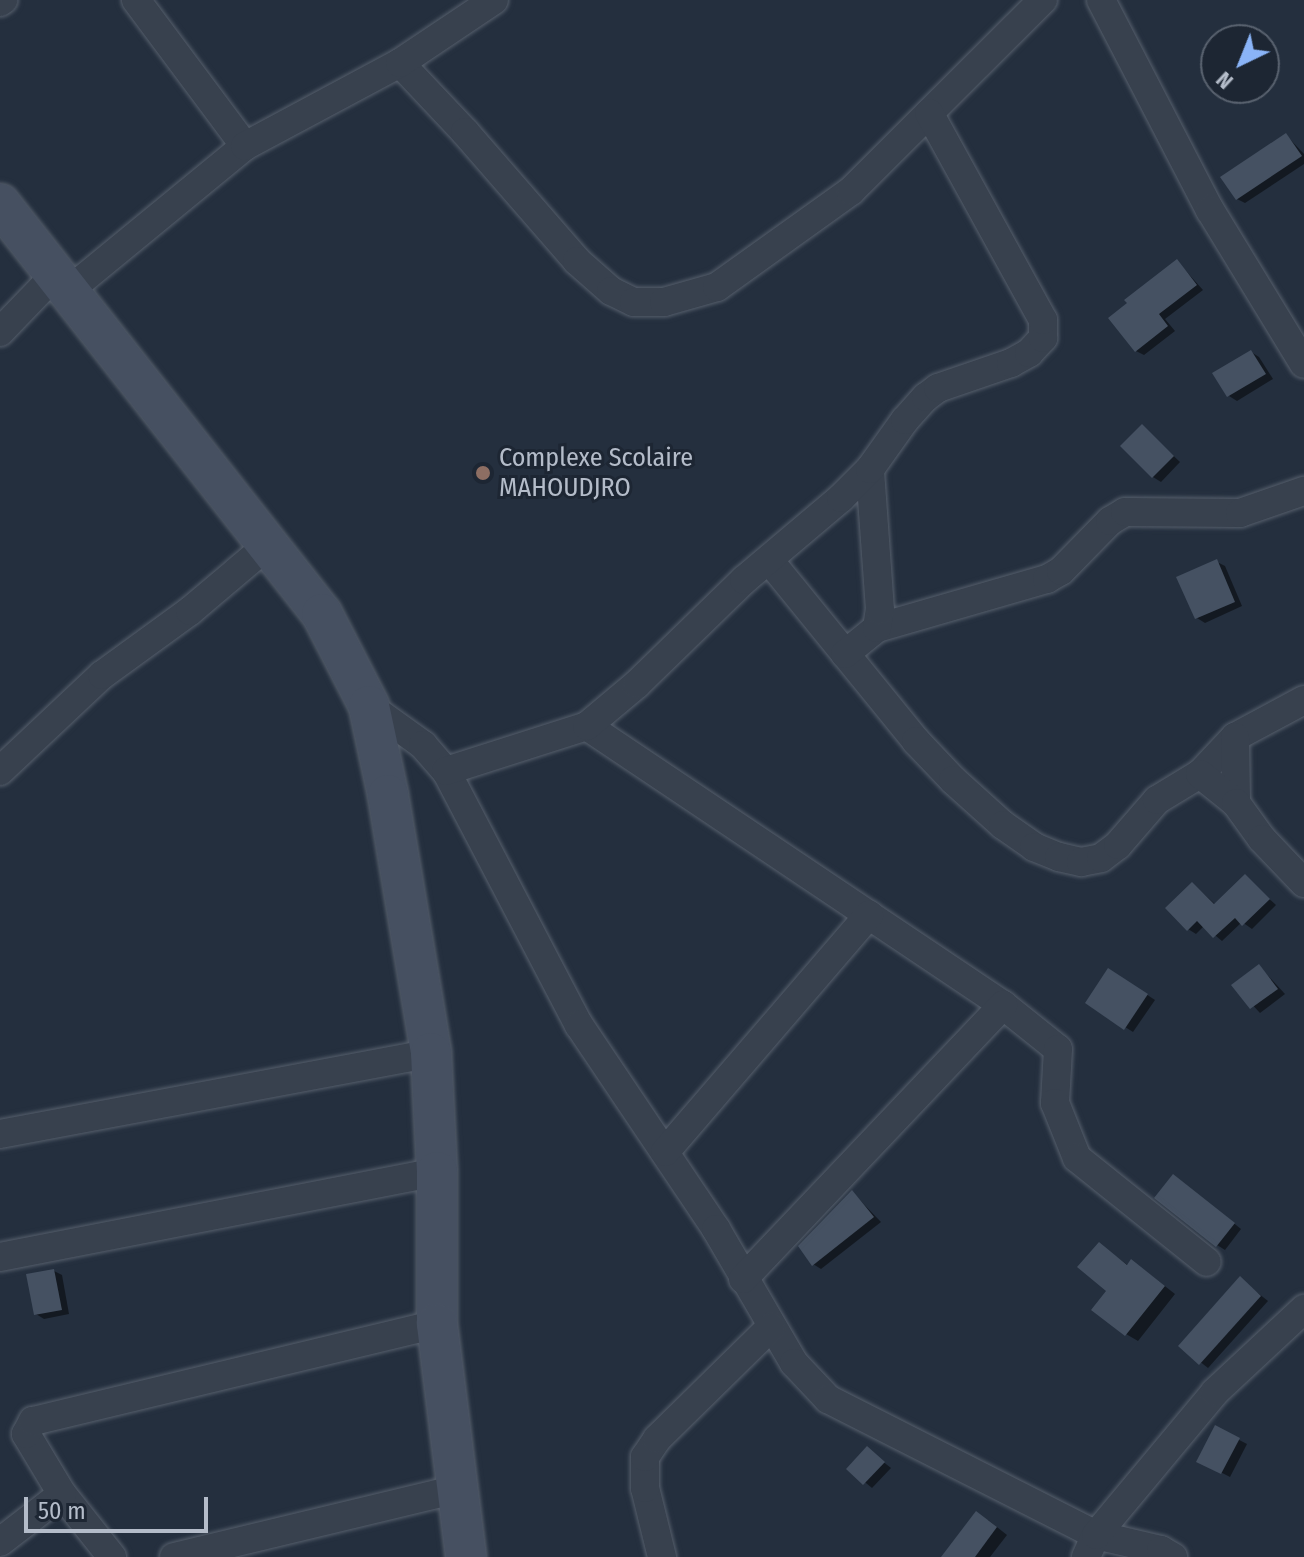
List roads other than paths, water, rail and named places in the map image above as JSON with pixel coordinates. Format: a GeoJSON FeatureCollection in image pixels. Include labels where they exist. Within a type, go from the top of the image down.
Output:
{"type":"FeatureCollection","features":[{"type":"Feature","properties":{"kind":"street"},"geometry":{"type":"LineString","coordinates":[[136,0],[245,146]]}},
{"type":"Feature","properties":{"kind":"street"},"geometry":{"type":"LineString","coordinates":[[0,332],[245,146],[400,63],[494,0]]}},
{"type":"Feature","properties":{"kind":"street"},"geometry":{"type":"LineString","coordinates":[[1101,0],[1210,210],[1304,364]]}},
{"type":"Feature","properties":{"kind":"street"},"geometry":{"type":"LineString","coordinates":[[400,63],[465,132],[577,261],[611,291],[634,302],[664,302],[717,287],[851,191],[929,113],[1025,5]]}},
{"type":"Feature","properties":{"kind":"street"},"geometry":{"type":"LineString","coordinates":[[446,771],[587,726],[870,469],[905,420],[938,388],[1011,363],[1029,353],[1043,338],[1043,320],[929,113]]}},
{"type":"Feature","properties":{"kind":"street"},"geometry":{"type":"LineString","coordinates":[[0,204],[60,285],[322,614],[369,706],[388,795],[431,1053],[437,1172],[437,1324],[466,1557]]}},
{"type":"Feature","properties":{"kind":"street"},"geometry":{"type":"LineString","coordinates":[[870,469],[879,587],[877,628]]}},
{"type":"Feature","properties":{"kind":"street"},"geometry":{"type":"LineString","coordinates":[[845,654],[877,628],[1047,579],[1061,571],[1110,521],[1125,512],[1240,513],[1304,491]]}},
{"type":"Feature","properties":{"kind":"street"},"geometry":{"type":"LineString","coordinates":[[0,771],[102,675],[190,611],[268,545]]}},
{"type":"Feature","properties":{"kind":"street"},"geometry":{"type":"LineString","coordinates":[[769,560],[916,741],[953,780],[1003,825],[1034,847],[1059,857],[1081,862],[1101,858],[1118,845],[1157,800],[1200,774],[1235,737],[1304,700]]}},
{"type":"Feature","properties":{"kind":"street"},"geometry":{"type":"LineString","coordinates":[[369,706],[423,745],[446,771],[579,1025],[716,1229],[794,1363],[828,1399],[1091,1546],[1161,1550],[1173,1557]]}},
{"type":"Feature","properties":{"kind":"street"},"geometry":{"type":"LineString","coordinates":[[587,726],[1003,1005],[1058,1049],[1055,1103],[1077,1158],[1207,1262]]}},
{"type":"Feature","properties":{"kind":"street"},"geometry":{"type":"LineString","coordinates":[[1235,737],[1236,803]]}},
{"type":"Feature","properties":{"kind":"street"},"geometry":{"type":"LineString","coordinates":[[1200,774],[1236,803],[1262,839],[1304,883]]}},
{"type":"Feature","properties":{"kind":"street"},"geometry":{"type":"LineString","coordinates":[[665,1152],[869,915]]}},
{"type":"Feature","properties":{"kind":"street"},"geometry":{"type":"LineString","coordinates":[[743,1279],[1003,1005]]}},
{"type":"Feature","properties":{"kind":"street"},"geometry":{"type":"LineString","coordinates":[[0,1134],[431,1053]]}},
{"type":"Feature","properties":{"kind":"street"},"geometry":{"type":"LineString","coordinates":[[0,1257],[437,1172]]}},
{"type":"Feature","properties":{"kind":"street"},"geometry":{"type":"LineString","coordinates":[[1091,1546],[1215,1392],[1304,1309]]}},
{"type":"Feature","properties":{"kind":"street"},"geometry":{"type":"LineString","coordinates":[[112,1557],[62,1494],[26,1434],[33,1421],[437,1324]]}},
{"type":"Feature","properties":{"kind":"street"},"geometry":{"type":"LineString","coordinates":[[662,1557],[645,1488],[645,1457],[657,1439],[771,1327]]}},
{"type":"Feature","properties":{"kind":"street"},"geometry":{"type":"LineString","coordinates":[[174,1557],[458,1489]]}},
{"type":"Feature","properties":{"kind":"street"},"geometry":{"type":"LineString","coordinates":[[0,1542],[62,1494]]}},
{"type":"Feature","properties":{"kind":"place","name":"Complexe Scolaire MAHOUDJRO"},"geometry":{"type":"Point","coordinates":[483,473]}}]}
